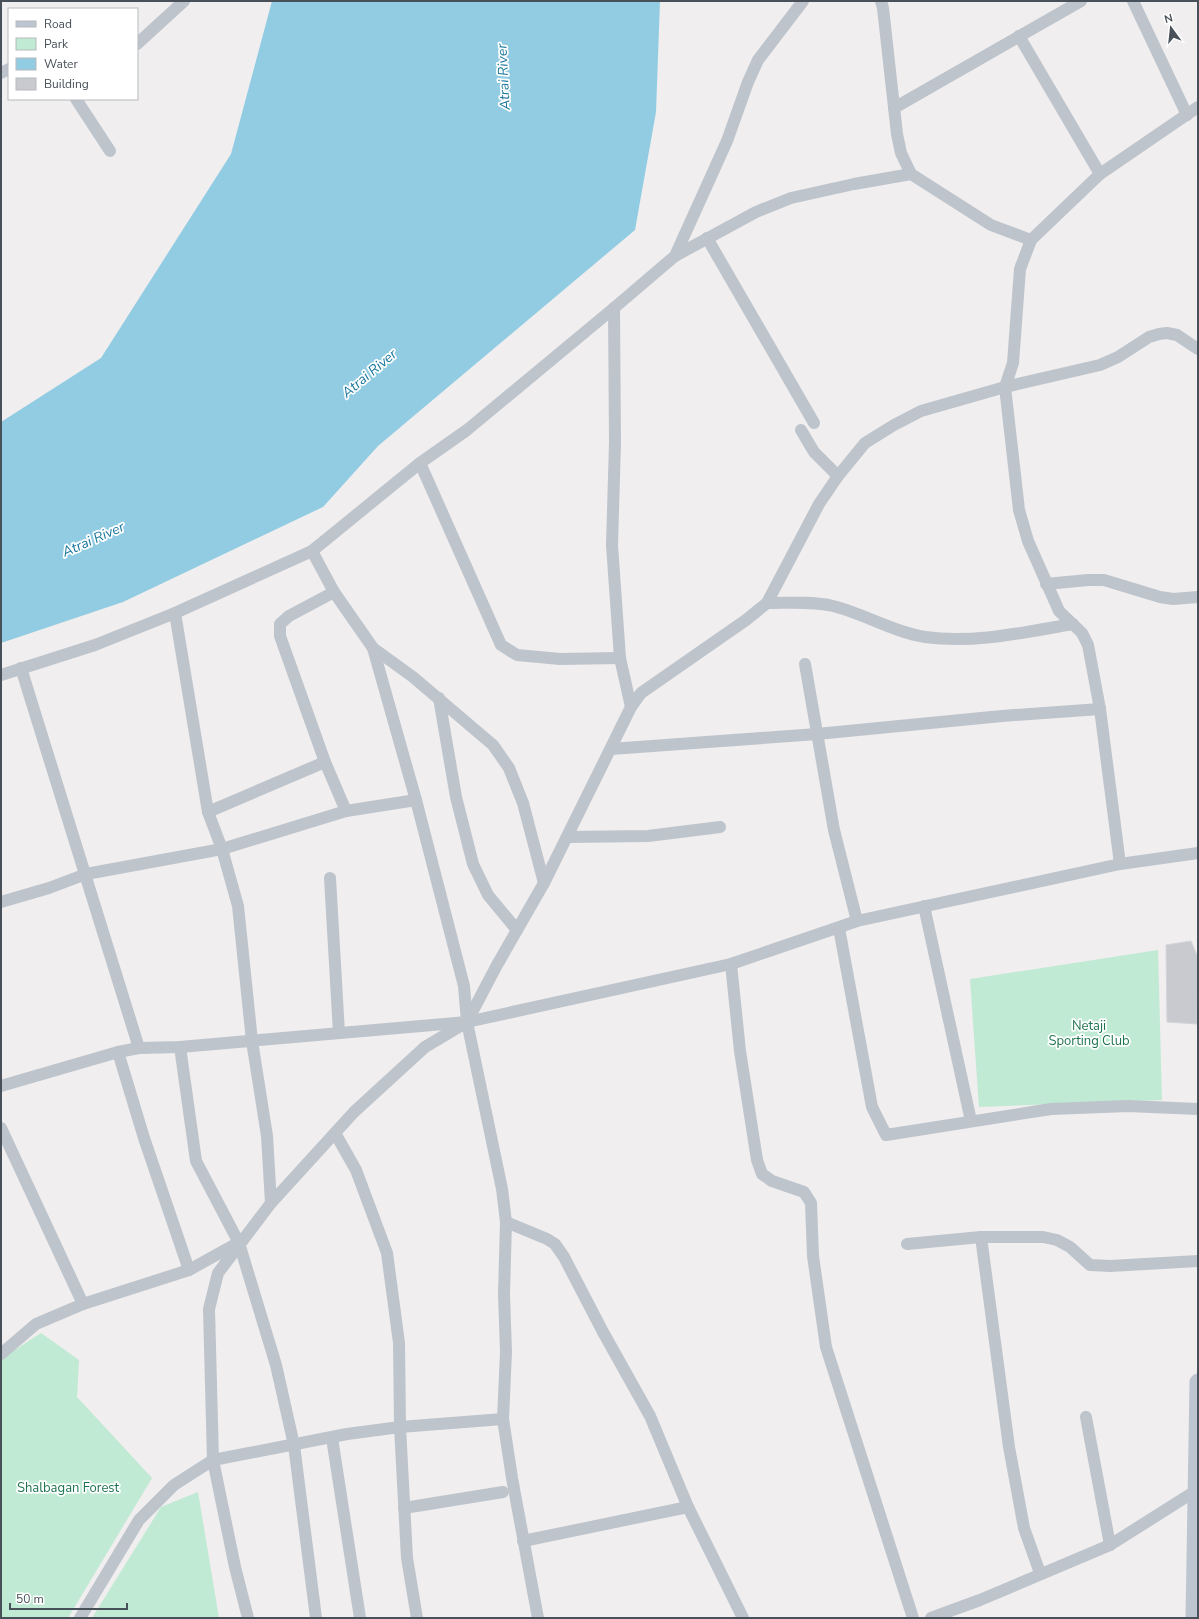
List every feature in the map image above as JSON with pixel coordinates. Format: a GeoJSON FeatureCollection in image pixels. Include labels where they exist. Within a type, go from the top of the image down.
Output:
{"type":"FeatureCollection","features":[{"type":"Feature","properties":{"kind":"street"},"geometry":{"type":"LineString","coordinates":[[138,43],[182,1]]}},
{"type":"Feature","properties":{"kind":"street"},"geometry":{"type":"LineString","coordinates":[[675,256],[727,141],[748,82],[758,60],[803,1]]}},
{"type":"Feature","properties":{"kind":"street"},"geometry":{"type":"LineString","coordinates":[[881,1],[884,8],[897,134],[901,153],[911,174],[991,225],[1031,240]]}},
{"type":"Feature","properties":{"kind":"street"},"geometry":{"type":"LineString","coordinates":[[894,108],[1081,1]]}},
{"type":"Feature","properties":{"kind":"street"},"geometry":{"type":"LineString","coordinates":[[1133,1],[1187,115]]}},
{"type":"Feature","properties":{"kind":"street"},"geometry":{"type":"LineString","coordinates":[[1019,36],[1100,174]]}},
{"type":"Feature","properties":{"kind":"street"},"geometry":{"type":"LineString","coordinates":[[77,100],[110,151]]}},
{"type":"Feature","properties":{"kind":"street"},"geometry":{"type":"LineString","coordinates":[[1120,864],[1100,709],[1088,645],[1082,633],[1059,611],[1028,541],[1019,510],[1005,387],[1013,363],[1020,269],[1031,240],[1100,174],[1198,108]]}},
{"type":"Feature","properties":{"kind":"street"},"geometry":{"type":"LineString","coordinates":[[1,675],[95,645],[176,613],[312,551],[420,463],[467,430],[675,256],[707,238],[756,212],[791,198],[854,184],[911,174]]}},
{"type":"Feature","properties":{"kind":"street"},"geometry":{"type":"LineString","coordinates":[[707,238],[814,423]]}},
{"type":"Feature","properties":{"kind":"street"},"geometry":{"type":"LineString","coordinates":[[614,308],[615,443],[612,545],[620,658],[631,708]]}},
{"type":"Feature","properties":{"kind":"street"},"geometry":{"type":"LineString","coordinates":[[248,1618],[235,1567],[214,1460],[209,1309],[218,1272],[271,1203],[354,1112],[425,1046],[468,1022],[544,883],[631,708],[641,693],[746,620],[767,603],[819,504],[838,476],[865,443],[894,425],[921,411],[1005,387],[1100,365],[1118,357],[1150,337],[1159,334],[1167,333],[1177,335],[1198,349]]}},
{"type":"Feature","properties":{"kind":"street"},"geometry":{"type":"LineString","coordinates":[[801,430],[814,452],[838,476]]}},
{"type":"Feature","properties":{"kind":"street"},"geometry":{"type":"LineString","coordinates":[[420,463],[501,646],[517,656],[560,660],[620,658]]}},
{"type":"Feature","properties":{"kind":"street"},"geometry":{"type":"LineString","coordinates":[[312,551],[334,592],[373,648],[416,800],[464,986],[468,1022],[502,1189],[506,1222],[504,1294],[506,1352],[503,1419],[523,1541],[538,1618]]}},
{"type":"Feature","properties":{"kind":"street"},"geometry":{"type":"LineString","coordinates":[[1046,584],[1104,580],[1160,597],[1173,599],[1198,597]]}},
{"type":"Feature","properties":{"kind":"street"},"geometry":{"type":"LineString","coordinates":[[334,592],[289,616],[280,624],[280,636],[325,762],[346,811]]}},
{"type":"Feature","properties":{"kind":"street"},"geometry":{"type":"LineString","coordinates":[[767,603],[811,603],[832,606],[924,637],[993,637],[1073,624]]}},
{"type":"Feature","properties":{"kind":"street"},"geometry":{"type":"LineString","coordinates":[[176,613],[208,812],[222,849],[238,906],[252,1041],[267,1136],[271,1203]]}},
{"type":"Feature","properties":{"kind":"street"},"geometry":{"type":"LineString","coordinates":[[373,648],[414,677],[493,745],[509,768],[523,803],[544,883]]}},
{"type":"Feature","properties":{"kind":"street"},"geometry":{"type":"LineString","coordinates":[[805,664],[834,830],[858,921]]}},
{"type":"Feature","properties":{"kind":"street"},"geometry":{"type":"LineString","coordinates":[[21,668],[139,1048]]}},
{"type":"Feature","properties":{"kind":"street"},"geometry":{"type":"LineString","coordinates":[[439,698],[456,797],[473,864],[488,895],[517,930]]}},
{"type":"Feature","properties":{"kind":"street"},"geometry":{"type":"LineString","coordinates":[[611,749],[817,734],[1002,716],[1100,709]]}},
{"type":"Feature","properties":{"kind":"street"},"geometry":{"type":"LineString","coordinates":[[208,812],[325,762]]}},
{"type":"Feature","properties":{"kind":"street"},"geometry":{"type":"LineString","coordinates":[[1,902],[49,888],[86,874],[222,849],[346,811],[416,800]]}},
{"type":"Feature","properties":{"kind":"street"},"geometry":{"type":"LineString","coordinates":[[567,837],[648,836],[720,827]]}},
{"type":"Feature","properties":{"kind":"street"},"geometry":{"type":"LineString","coordinates":[[1,1086],[118,1052],[139,1048],[180,1047],[468,1022],[731,964],[858,921],[1120,864],[1198,853]]}},
{"type":"Feature","properties":{"kind":"street"},"geometry":{"type":"LineString","coordinates":[[330,878],[340,1033]]}},
{"type":"Feature","properties":{"kind":"street"},"geometry":{"type":"LineString","coordinates":[[924,906],[972,1121]]}},
{"type":"Feature","properties":{"kind":"street"},"geometry":{"type":"LineString","coordinates":[[839,928],[872,1107],[886,1135],[1051,1109],[1128,1106],[1198,1108]]}},
{"type":"Feature","properties":{"kind":"street"},"geometry":{"type":"LineString","coordinates":[[731,964],[740,1051],[757,1160],[762,1174],[772,1181],[804,1192],[811,1203],[813,1256],[826,1347],[913,1618]]}},
{"type":"Feature","properties":{"kind":"street"},"geometry":{"type":"LineString","coordinates":[[180,1047],[196,1161],[239,1243],[276,1366],[294,1445],[316,1618]]}},
{"type":"Feature","properties":{"kind":"street"},"geometry":{"type":"LineString","coordinates":[[118,1052],[144,1138],[189,1270]]}},
{"type":"Feature","properties":{"kind":"street"},"geometry":{"type":"LineString","coordinates":[[1,1128],[83,1304]]}},
{"type":"Feature","properties":{"kind":"street"},"geometry":{"type":"LineString","coordinates":[[335,1133],[356,1170],[387,1253],[399,1343],[400,1427],[407,1558],[417,1618]]}},
{"type":"Feature","properties":{"kind":"street"},"geometry":{"type":"LineString","coordinates":[[506,1222],[547,1239],[555,1244],[564,1257],[603,1332],[650,1416],[688,1507],[743,1618]]}},
{"type":"Feature","properties":{"kind":"street"},"geometry":{"type":"LineString","coordinates":[[907,1244],[982,1238],[1043,1237],[1057,1240],[1070,1247],[1090,1265],[1110,1266],[1198,1260]]}},
{"type":"Feature","properties":{"kind":"street"},"geometry":{"type":"LineString","coordinates":[[982,1238],[1009,1447],[1024,1528],[1040,1573]]}},
{"type":"Feature","properties":{"kind":"street"},"geometry":{"type":"LineString","coordinates":[[1,1354],[36,1324],[83,1304],[189,1270],[239,1243]]}},
{"type":"Feature","properties":{"kind":"street"},"geometry":{"type":"LineString","coordinates":[[1194,1618],[1198,1382]]}},
{"type":"Feature","properties":{"kind":"street"},"geometry":{"type":"LineString","coordinates":[[1086,1417],[1110,1545]]}},
{"type":"Feature","properties":{"kind":"street"},"geometry":{"type":"LineString","coordinates":[[80,1618],[139,1520],[174,1485],[214,1460],[400,1427],[503,1419]]}},
{"type":"Feature","properties":{"kind":"street"},"geometry":{"type":"LineString","coordinates":[[332,1438],[360,1618]]}},
{"type":"Feature","properties":{"kind":"street"},"geometry":{"type":"LineString","coordinates":[[931,1618],[949,1615],[1040,1573],[1110,1545],[1196,1490]]}},
{"type":"Feature","properties":{"kind":"street"},"geometry":{"type":"LineString","coordinates":[[404,1508],[503,1492]]}},
{"type":"Feature","properties":{"kind":"street"},"geometry":{"type":"LineString","coordinates":[[523,1541],[688,1507]]}},
{"type":"Feature","properties":{"kind":"green space","name":"Netaji Sporting Club"},"geometry":{"type":"Polygon","coordinates":[[[1158,950],[1162,1100],[979,1107],[970,979],[1158,950]]]}},
{"type":"Feature","properties":{"kind":"green space","name":"Shalbagan Forest"},"geometry":{"type":"Polygon","coordinates":[[[41,1333],[79,1360],[77,1397],[152,1478],[68,1618],[1,1618],[1,1359],[41,1333]]]}},
{"type":"Feature","properties":{"kind":"green space"},"geometry":{"type":"Polygon","coordinates":[[[198,1492],[219,1618],[92,1618],[161,1507],[198,1492]]]}},
{"type":"Feature","properties":{"kind":"water","name":"Atrai River"},"geometry":{"type":"Polygon","coordinates":[[[272,1],[660,1],[656,112],[635,230],[378,446],[323,507],[123,602],[1,643],[1,422],[101,358],[231,154],[272,1]]]}},
{"type":"Feature","properties":{"kind":"building","name":"Netaji Sporting Club"},"geometry":{"type":"Polygon","coordinates":[[[1191,941],[1198,958],[1197,1024],[1167,1022],[1166,945],[1191,941]]]}}]}
